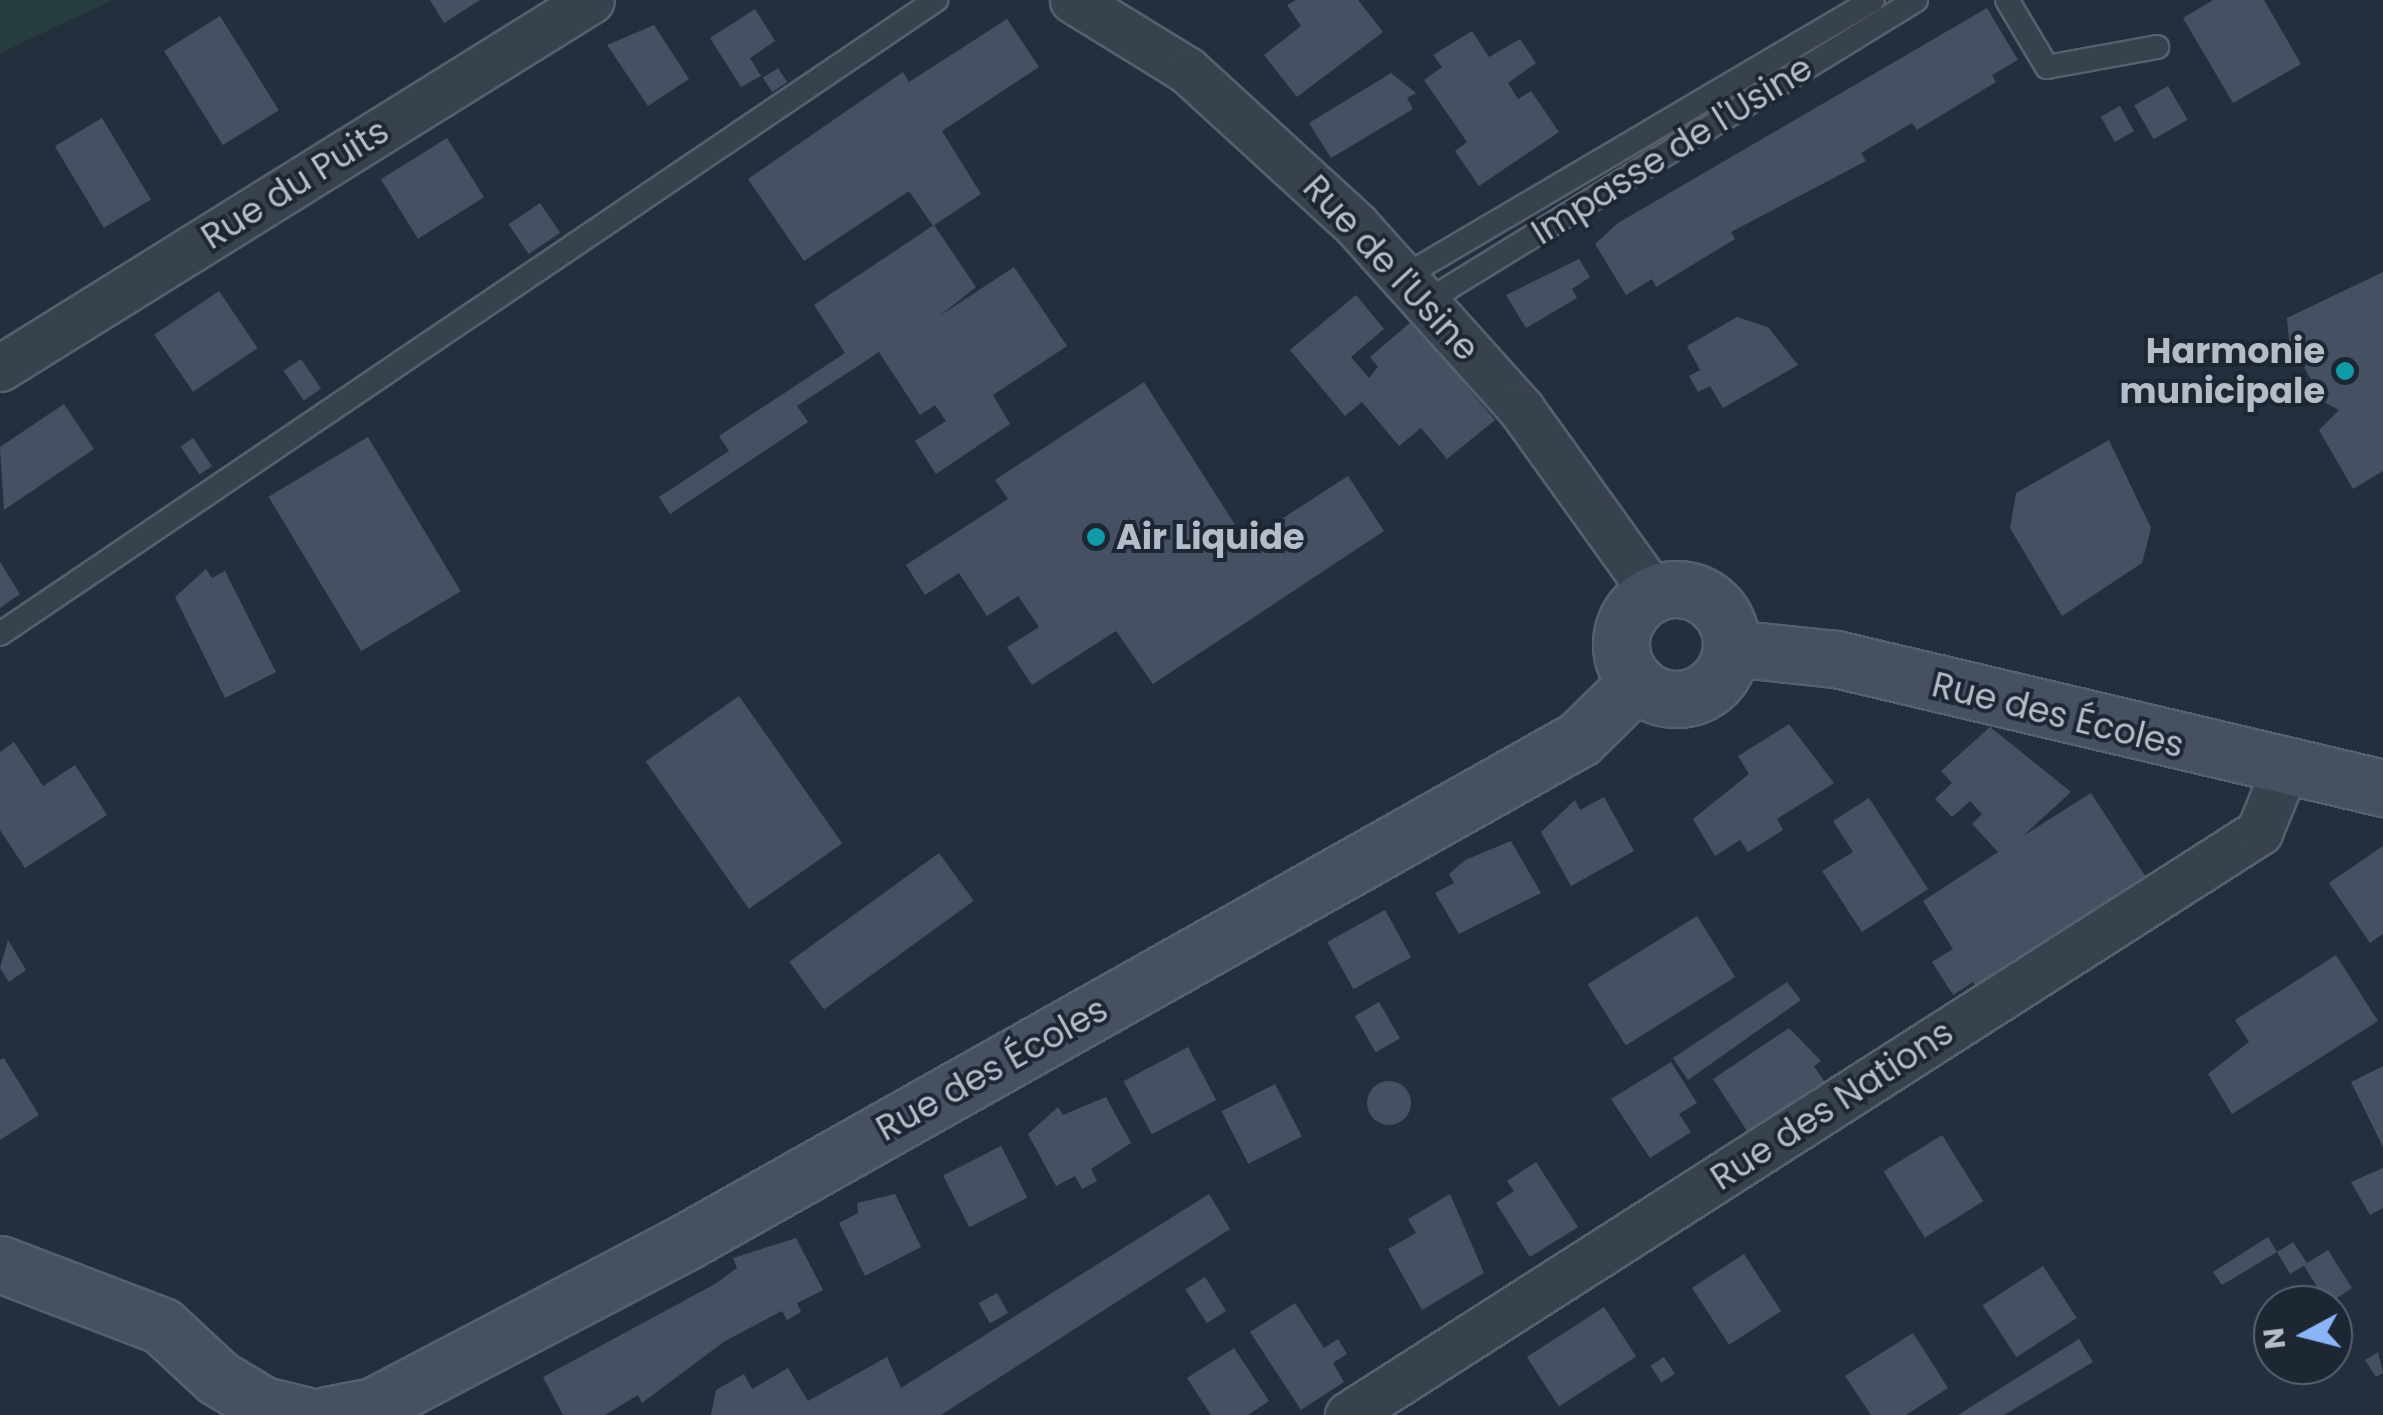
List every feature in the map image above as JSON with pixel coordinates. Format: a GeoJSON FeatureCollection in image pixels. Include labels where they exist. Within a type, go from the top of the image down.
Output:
{"type":"FeatureCollection","features":[{"type":"Feature","properties":{"kind":"street","name":"Rue du Puits"},"geometry":{"type":"LineString","coordinates":[[0,368],[591,0]]}},
{"type":"Feature","properties":{"kind":"street","name":"Rue de l'Usine"},"geometry":{"type":"LineString","coordinates":[[1072,0],[1125,26],[1237,111],[1417,288],[1630,550],[1652,593]]}},
{"type":"Feature","properties":{"kind":"street"},"geometry":{"type":"LineString","coordinates":[[1652,593],[1702,595],[1726,619],[1731,648],[1714,685],[1695,696],[1653,696],[1636,684],[1621,634],[1652,593]]}},
{"type":"Feature","properties":{"kind":"street","name":"Rue des Écoles"},"geometry":{"type":"LineString","coordinates":[[1731,648],[1836,660],[2285,769],[2383,788]]}},
{"type":"Feature","properties":{"kind":"street","name":"Rue des Écoles"},"geometry":{"type":"LineString","coordinates":[[327,1415],[373,1406],[706,1230],[1580,738],[1636,684]]}},
{"type":"Feature","properties":{"kind":"street","name":"Rue des Nations"},"geometry":{"type":"LineString","coordinates":[[1348,1415],[2259,832],[2285,769]]}},
{"type":"Feature","properties":{"kind":"street"},"geometry":{"type":"LineString","coordinates":[[0,1264],[162,1326],[218,1378],[263,1405],[304,1415]]}},
{"type":"Feature","properties":{"kind":"lane"},"geometry":{"type":"LineString","coordinates":[[0,634],[936,0]]}},
{"type":"Feature","properties":{"kind":"lane"},"geometry":{"type":"LineString","coordinates":[[1417,288],[1873,0]]}},
{"type":"Feature","properties":{"kind":"lane","name":"Impasse de l'Usine"},"geometry":{"type":"LineString","coordinates":[[1417,288],[1916,0]]}},
{"type":"Feature","properties":{"kind":"lane"},"geometry":{"type":"LineString","coordinates":[[2008,0],[2047,67],[2158,47]]}},
{"type":"Feature","properties":{"kind":"green space"},"geometry":{"type":"Polygon","coordinates":[[[0,0],[113,0],[0,53],[0,0]]]}},
{"type":"Feature","properties":{"kind":"building"},"geometry":{"type":"Polygon","coordinates":[[[430,0],[480,0],[444,23],[430,0]]]}},
{"type":"Feature","properties":{"kind":"building"},"geometry":{"type":"Polygon","coordinates":[[[1296,0],[1358,0],[1383,32],[1297,97],[1264,55],[1301,26],[1287,5],[1296,0]]]}},
{"type":"Feature","properties":{"kind":"building"},"geometry":{"type":"Polygon","coordinates":[[[2213,0],[2264,0],[2301,64],[2233,103],[2183,18],[2213,0]]]}},
{"type":"Feature","properties":{"kind":"building"},"geometry":{"type":"Polygon","coordinates":[[[1987,8],[2018,60],[1992,75],[1996,82],[1917,130],[1912,123],[1861,153],[1866,161],[1731,232],[1735,239],[1656,287],[1652,279],[1626,295],[1595,244],[1618,223],[1987,8]]]}},
{"type":"Feature","properties":{"kind":"building"},"geometry":{"type":"Polygon","coordinates":[[[755,9],[775,41],[750,58],[761,76],[741,87],[710,38],[755,9]]]}},
{"type":"Feature","properties":{"kind":"building"},"geometry":{"type":"Polygon","coordinates":[[[220,16],[279,110],[223,145],[164,51],[220,16]]]}},
{"type":"Feature","properties":{"kind":"building"},"geometry":{"type":"Polygon","coordinates":[[[1007,19],[1039,67],[942,131],[981,194],[933,226],[909,191],[804,261],[748,179],[903,72],[909,82],[1007,19]]]}},
{"type":"Feature","properties":{"kind":"building"},"geometry":{"type":"Polygon","coordinates":[[[654,25],[689,79],[648,106],[607,45],[654,25]]]}},
{"type":"Feature","properties":{"kind":"building"},"geometry":{"type":"Polygon","coordinates":[[[1472,31],[1489,57],[1520,39],[1536,63],[1508,83],[1518,99],[1531,91],[1559,132],[1479,186],[1455,151],[1467,142],[1424,80],[1442,67],[1433,55],[1472,31]]]}},
{"type":"Feature","properties":{"kind":"building"},"geometry":{"type":"Polygon","coordinates":[[[778,68],[787,82],[772,92],[763,78],[778,68]]]}},
{"type":"Feature","properties":{"kind":"building"},"geometry":{"type":"Polygon","coordinates":[[[1391,73],[1416,93],[1407,98],[1413,109],[1331,158],[1309,123],[1391,73]]]}},
{"type":"Feature","properties":{"kind":"building"},"geometry":{"type":"Polygon","coordinates":[[[2168,86],[2188,120],[2154,139],[2134,106],[2168,86]]]}},
{"type":"Feature","properties":{"kind":"building"},"geometry":{"type":"Polygon","coordinates":[[[2120,106],[2134,131],[2115,142],[2101,117],[2120,106]]]}},
{"type":"Feature","properties":{"kind":"building"},"geometry":{"type":"Polygon","coordinates":[[[102,118],[151,199],[104,228],[55,146],[102,118]]]}},
{"type":"Feature","properties":{"kind":"building"},"geometry":{"type":"Polygon","coordinates":[[[447,138],[484,197],[418,239],[381,179],[447,138]]]}},
{"type":"Feature","properties":{"kind":"building"},"geometry":{"type":"Polygon","coordinates":[[[540,203],[560,233],[529,254],[508,224],[540,203]]]}},
{"type":"Feature","properties":{"kind":"building"},"geometry":{"type":"Polygon","coordinates":[[[934,225],[976,287],[938,317],[1014,267],[1067,346],[993,395],[1010,424],[936,474],[915,441],[946,421],[935,405],[920,415],[879,352],[797,406],[808,422],[670,514],[659,497],[729,451],[719,436],[845,353],[814,305],[934,225]]]}},
{"type":"Feature","properties":{"kind":"building"},"geometry":{"type":"Polygon","coordinates":[[[1579,259],[1590,277],[1572,289],[1577,298],[1526,328],[1506,295],[1579,259]]]}},
{"type":"Feature","properties":{"kind":"building","name":"Harmonie municipale"},"geometry":{"type":"Polygon","coordinates":[[[2383,272],[2383,471],[2353,489],[2319,430],[2339,410],[2324,402],[2289,341],[2287,318],[2383,272]]]}},
{"type":"Feature","properties":{"kind":"building"},"geometry":{"type":"Polygon","coordinates":[[[219,291],[258,348],[193,392],[154,335],[219,291]]]}},
{"type":"Feature","properties":{"kind":"building"},"geometry":{"type":"Polygon","coordinates":[[[1356,295],[1384,329],[1351,357],[1369,378],[1378,367],[1370,357],[1412,321],[1495,420],[1447,459],[1421,428],[1399,446],[1362,402],[1345,416],[1290,350],[1356,295]]]}},
{"type":"Feature","properties":{"kind":"building"},"geometry":{"type":"Polygon","coordinates":[[[1737,317],[1768,327],[1798,365],[1723,408],[1710,386],[1698,392],[1689,376],[1700,370],[1687,346],[1737,317]]]}},
{"type":"Feature","properties":{"kind":"building"},"geometry":{"type":"Polygon","coordinates":[[[301,359],[321,389],[304,401],[284,371],[301,359]]]}},
{"type":"Feature","properties":{"kind":"building","name":"Air Liquide"},"geometry":{"type":"Polygon","coordinates":[[[1144,382],[1246,542],[1348,476],[1384,531],[1153,684],[1116,631],[1032,685],[1007,647],[1039,627],[1018,596],[987,616],[959,573],[925,595],[906,565],[1008,499],[995,480],[1144,382]]]}},
{"type":"Feature","properties":{"kind":"building"},"geometry":{"type":"Polygon","coordinates":[[[64,404],[94,449],[4,510],[0,447],[64,404]]]}},
{"type":"Feature","properties":{"kind":"building"},"geometry":{"type":"Polygon","coordinates":[[[368,437],[461,591],[361,651],[269,497],[368,437]]]}},
{"type":"Feature","properties":{"kind":"building"},"geometry":{"type":"Polygon","coordinates":[[[193,438],[212,466],[200,475],[181,446],[193,438]]]}},
{"type":"Feature","properties":{"kind":"building"},"geometry":{"type":"Polygon","coordinates":[[[2109,440],[2151,528],[2142,563],[2062,616],[2010,528],[2016,493],[2109,440]]]}},
{"type":"Feature","properties":{"kind":"building"},"geometry":{"type":"Polygon","coordinates":[[[0,562],[20,594],[0,608],[0,562]]]}},
{"type":"Feature","properties":{"kind":"building"},"geometry":{"type":"Polygon","coordinates":[[[206,569],[212,578],[225,571],[276,672],[225,698],[175,597],[206,569]]]}},
{"type":"Feature","properties":{"kind":"building"},"geometry":{"type":"Polygon","coordinates":[[[739,696],[842,843],[749,909],[646,761],[739,696]]]}},
{"type":"Feature","properties":{"kind":"building"},"geometry":{"type":"Polygon","coordinates":[[[1789,724],[1834,783],[1777,819],[1783,830],[1748,852],[1740,840],[1715,856],[1693,819],[1749,774],[1738,756],[1789,724]]]}},
{"type":"Feature","properties":{"kind":"building"},"geometry":{"type":"Polygon","coordinates":[[[1990,727],[2071,792],[2023,836],[2091,793],[2149,882],[1979,990],[1973,982],[1953,995],[1932,962],[1953,949],[1923,901],[1998,852],[1972,824],[1982,814],[1970,801],[1952,817],[1935,799],[1952,783],[1941,771],[1990,727]]]}},
{"type":"Feature","properties":{"kind":"building"},"geometry":{"type":"Polygon","coordinates":[[[14,742],[43,786],[75,765],[107,815],[25,868],[0,830],[0,752],[14,742]]]}},
{"type":"Feature","properties":{"kind":"building"},"geometry":{"type":"Polygon","coordinates":[[[1604,797],[1634,851],[1571,886],[1541,832],[1575,800],[1580,810],[1604,797]]]}},
{"type":"Feature","properties":{"kind":"building"},"geometry":{"type":"Polygon","coordinates":[[[1869,798],[1928,889],[1862,932],[1822,871],[1853,852],[1833,821],[1869,798]]]}},
{"type":"Feature","properties":{"kind":"building"},"geometry":{"type":"Polygon","coordinates":[[[1511,841],[1541,893],[1459,934],[1435,893],[1454,883],[1449,874],[1465,860],[1511,841]]]}},
{"type":"Feature","properties":{"kind":"building"},"geometry":{"type":"Polygon","coordinates":[[[2383,846],[2383,934],[2370,943],[2329,883],[2383,846]]]}},
{"type":"Feature","properties":{"kind":"building"},"geometry":{"type":"Polygon","coordinates":[[[939,853],[974,901],[824,1009],[789,962],[939,853]]]}},
{"type":"Feature","properties":{"kind":"building"},"geometry":{"type":"Polygon","coordinates":[[[1385,910],[1411,957],[1353,989],[1327,942],[1385,910]]]}},
{"type":"Feature","properties":{"kind":"building"},"geometry":{"type":"Polygon","coordinates":[[[1697,916],[1735,977],[1626,1045],[1588,984],[1697,916]]]}},
{"type":"Feature","properties":{"kind":"building"},"geometry":{"type":"Polygon","coordinates":[[[8,940],[26,970],[9,982],[0,968],[8,940]]]}},
{"type":"Feature","properties":{"kind":"building"},"geometry":{"type":"Polygon","coordinates":[[[2336,955],[2378,1021],[2232,1114],[2208,1074],[2249,1042],[2235,1020],[2336,955]]]}},
{"type":"Feature","properties":{"kind":"building"},"geometry":{"type":"Polygon","coordinates":[[[1787,982],[1801,1000],[1688,1080],[1673,1058],[1787,982]]]}},
{"type":"Feature","properties":{"kind":"building"},"geometry":{"type":"Polygon","coordinates":[[[1379,1002],[1400,1038],[1376,1052],[1355,1016],[1379,1002]]]}},
{"type":"Feature","properties":{"kind":"building"},"geometry":{"type":"Polygon","coordinates":[[[1789,1028],[1821,1061],[1814,1066],[1829,1089],[1753,1140],[1713,1079],[1789,1028]]]}},
{"type":"Feature","properties":{"kind":"building"},"geometry":{"type":"Polygon","coordinates":[[[1188,1047],[1216,1100],[1152,1134],[1124,1081],[1188,1047]]]}},
{"type":"Feature","properties":{"kind":"building"},"geometry":{"type":"Polygon","coordinates":[[[4,1058],[39,1115],[0,1140],[0,1060],[4,1058]]]}},
{"type":"Feature","properties":{"kind":"building"},"geometry":{"type":"Polygon","coordinates":[[[1671,1062],[1697,1103],[1679,1114],[1691,1132],[1650,1158],[1611,1099],[1671,1062]]]}},
{"type":"Feature","properties":{"kind":"building"},"geometry":{"type":"Polygon","coordinates":[[[2383,1066],[2383,1147],[2351,1082],[2383,1066]]]}},
{"type":"Feature","properties":{"kind":"building"},"geometry":{"type":"Polygon","coordinates":[[[1389,1081],[1405,1087],[1411,1103],[1405,1119],[1389,1125],[1373,1119],[1367,1103],[1373,1087],[1389,1081]]]}},
{"type":"Feature","properties":{"kind":"building"},"geometry":{"type":"Polygon","coordinates":[[[1275,1084],[1302,1137],[1248,1164],[1222,1111],[1275,1084]]]}},
{"type":"Feature","properties":{"kind":"building"},"geometry":{"type":"Polygon","coordinates":[[[1106,1097],[1131,1143],[1091,1169],[1097,1181],[1082,1189],[1075,1176],[1056,1186],[1028,1134],[1058,1107],[1063,1115],[1106,1097]]]}},
{"type":"Feature","properties":{"kind":"building"},"geometry":{"type":"Polygon","coordinates":[[[1942,1135],[1983,1201],[1925,1238],[1883,1172],[1942,1135]]]}},
{"type":"Feature","properties":{"kind":"building"},"geometry":{"type":"Polygon","coordinates":[[[1001,1146],[1027,1198],[969,1227],[943,1176],[1001,1146]]]}},
{"type":"Feature","properties":{"kind":"building"},"geometry":{"type":"Polygon","coordinates":[[[1536,1162],[1578,1227],[1530,1257],[1496,1203],[1514,1191],[1507,1181],[1536,1162]]]}},
{"type":"Feature","properties":{"kind":"building"},"geometry":{"type":"Polygon","coordinates":[[[2383,1168],[2383,1208],[2370,1215],[2351,1182],[2383,1168]]]}},
{"type":"Feature","properties":{"kind":"building"},"geometry":{"type":"Polygon","coordinates":[[[895,1194],[921,1247],[865,1276],[839,1223],[858,1213],[857,1203],[895,1194]]]}},
{"type":"Feature","properties":{"kind":"building"},"geometry":{"type":"Polygon","coordinates":[[[1209,1194],[1230,1229],[941,1415],[711,1415],[716,1390],[744,1374],[752,1389],[788,1368],[808,1401],[887,1357],[901,1388],[1209,1194]]]}},
{"type":"Feature","properties":{"kind":"building"},"geometry":{"type":"Polygon","coordinates":[[[1450,1194],[1484,1273],[1422,1310],[1388,1249],[1416,1233],[1408,1219],[1450,1194]]]}},
{"type":"Feature","properties":{"kind":"building"},"geometry":{"type":"Polygon","coordinates":[[[2268,1237],[2277,1252],[2222,1285],[2213,1272],[2268,1237]]]}},
{"type":"Feature","properties":{"kind":"building"},"geometry":{"type":"Polygon","coordinates":[[[796,1238],[823,1290],[797,1303],[801,1312],[787,1320],[782,1311],[725,1341],[642,1403],[638,1395],[605,1415],[563,1415],[543,1377],[715,1284],[737,1268],[733,1258],[796,1238]]]}},
{"type":"Feature","properties":{"kind":"building"},"geometry":{"type":"Polygon","coordinates":[[[2293,1242],[2307,1263],[2328,1250],[2350,1285],[2316,1285],[2304,1266],[2290,1274],[2277,1252],[2293,1242]]]}},
{"type":"Feature","properties":{"kind":"building"},"geometry":{"type":"Polygon","coordinates":[[[1744,1254],[1781,1311],[1729,1345],[1692,1288],[1744,1254]]]}},
{"type":"Feature","properties":{"kind":"building"},"geometry":{"type":"Polygon","coordinates":[[[2043,1266],[2077,1318],[2016,1357],[1983,1305],[2043,1266]]]}},
{"type":"Feature","properties":{"kind":"building"},"geometry":{"type":"Polygon","coordinates":[[[1205,1277],[1226,1311],[1207,1323],[1185,1289],[1205,1277]]]}},
{"type":"Feature","properties":{"kind":"building"},"geometry":{"type":"Polygon","coordinates":[[[997,1293],[1008,1313],[990,1323],[979,1303],[997,1293]]]}},
{"type":"Feature","properties":{"kind":"building"},"geometry":{"type":"Polygon","coordinates":[[[1295,1303],[1324,1348],[1338,1339],[1347,1354],[1333,1363],[1344,1382],[1301,1410],[1250,1332],[1295,1303]]]}},
{"type":"Feature","properties":{"kind":"building"},"geometry":{"type":"Polygon","coordinates":[[[1604,1307],[1636,1356],[1559,1407],[1527,1357],[1604,1307]]]}},
{"type":"Feature","properties":{"kind":"building"},"geometry":{"type":"Polygon","coordinates":[[[1913,1333],[1948,1388],[1906,1415],[1871,1415],[1845,1376],[1913,1333]]]}},
{"type":"Feature","properties":{"kind":"building"},"geometry":{"type":"Polygon","coordinates":[[[2079,1339],[2093,1362],[2004,1415],[1958,1415],[2079,1339]]]}},
{"type":"Feature","properties":{"kind":"building"},"geometry":{"type":"Polygon","coordinates":[[[1234,1348],[1269,1401],[1248,1415],[1211,1415],[1187,1378],[1234,1348]]]}},
{"type":"Feature","properties":{"kind":"building"},"geometry":{"type":"Polygon","coordinates":[[[2378,1352],[2383,1373],[2376,1377],[2365,1360],[2378,1352]]]}},
{"type":"Feature","properties":{"kind":"building"},"geometry":{"type":"Polygon","coordinates":[[[1664,1357],[1675,1374],[1661,1382],[1651,1366],[1664,1357]]]}},
{"type":"Feature","properties":{"kind":"place","name":"Harmonie municipale"},"geometry":{"type":"Point","coordinates":[2345,371]}},
{"type":"Feature","properties":{"kind":"place","name":"Air Liquide"},"geometry":{"type":"Point","coordinates":[1096,537]}}]}
